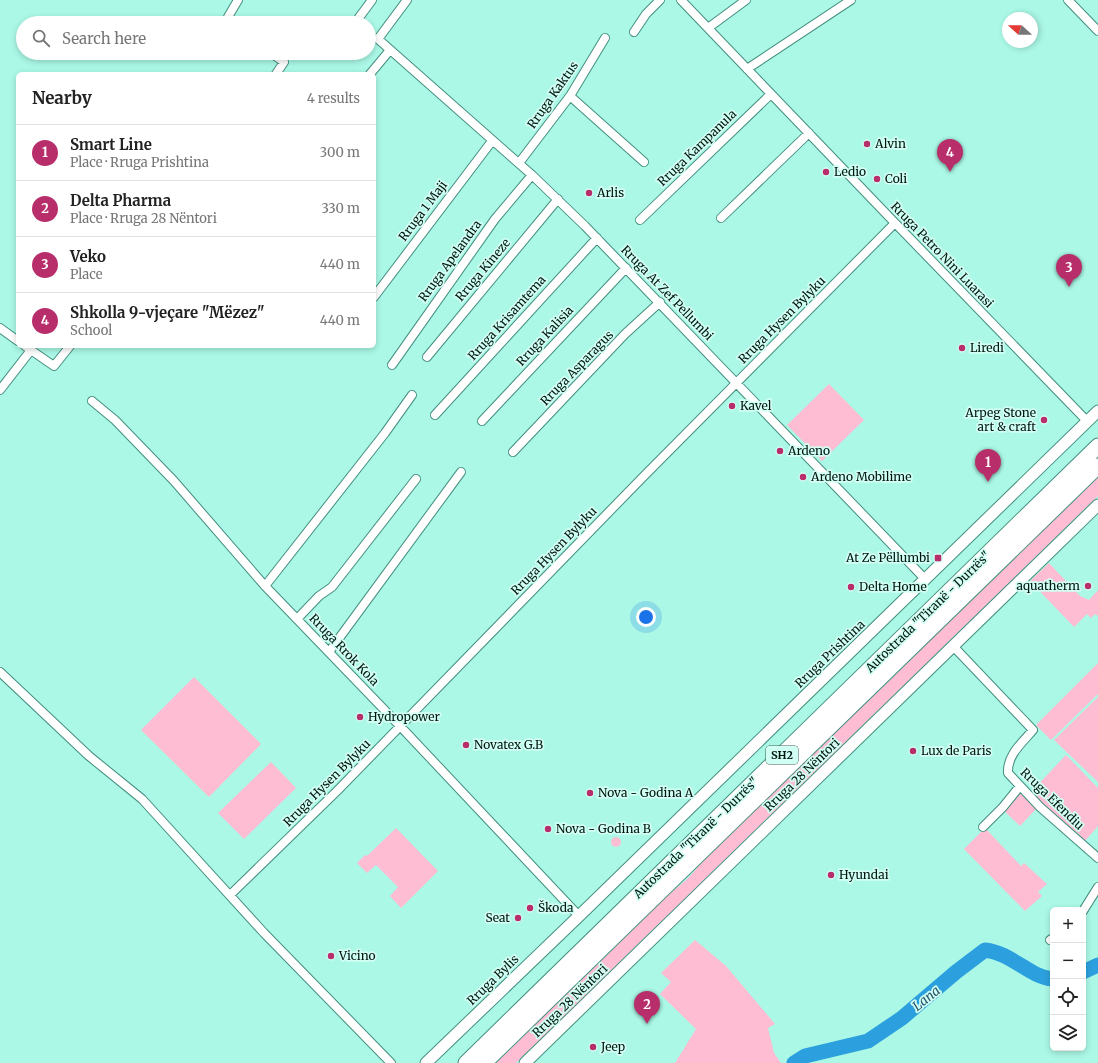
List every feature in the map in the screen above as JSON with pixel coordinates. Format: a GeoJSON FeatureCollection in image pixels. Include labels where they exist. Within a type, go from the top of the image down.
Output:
{"type":"FeatureCollection","features":[{"type":"Feature","properties":{"kind":"highway","name":"Autostrada \"Tiranë - Durrës\""},"geometry":{"type":"LineString","coordinates":[[466,1063],[1098,446]]}},
{"type":"Feature","properties":{"kind":"highway","name":"Autostrada \"Tiranë - Durrës\""},"geometry":{"type":"LineString","coordinates":[[484,1063],[1098,466]]}},
{"type":"Feature","properties":{"kind":"main road","name":"Rruga Prishtina"},"geometry":{"type":"LineString","coordinates":[[579,916],[1098,411]]}},
{"type":"Feature","properties":{"kind":"main road","name":"Rruga 28 Nëntori"},"geometry":{"type":"LineString","coordinates":[[524,1063],[1098,505]]}},
{"type":"Feature","properties":{"kind":"main road","name":"Rruga Bylis"},"geometry":{"type":"LineString","coordinates":[[426,1063],[579,916]]}},
{"type":"Feature","properties":{"kind":"street"},"geometry":{"type":"LineString","coordinates":[[229,16],[238,0]]}},
{"type":"Feature","properties":{"kind":"street"},"geometry":{"type":"LineString","coordinates":[[360,16],[372,0]]}},
{"type":"Feature","properties":{"kind":"street","name":"Rruga At Zef Pellumbi"},"geometry":{"type":"LineString","coordinates":[[407,0],[378,38],[558,199],[660,302],[925,579]]}},
{"type":"Feature","properties":{"kind":"street"},"geometry":{"type":"LineString","coordinates":[[634,32],[646,14],[660,0]]}},
{"type":"Feature","properties":{"kind":"street","name":"Rruga Petro Nini Luarasi"},"geometry":{"type":"LineString","coordinates":[[682,0],[770,94],[1088,421]]}},
{"type":"Feature","properties":{"kind":"street"},"geometry":{"type":"LineString","coordinates":[[708,28],[746,0]]}},
{"type":"Feature","properties":{"kind":"street"},"geometry":{"type":"LineString","coordinates":[[747,69],[851,0]]}},
{"type":"Feature","properties":{"kind":"street"},"geometry":{"type":"LineString","coordinates":[[1068,0],[1098,31]]}},
{"type":"Feature","properties":{"kind":"street","name":"Rruga Kaktus"},"geometry":{"type":"LineString","coordinates":[[519,163],[570,96],[605,38]]}},
{"type":"Feature","properties":{"kind":"street"},"geometry":{"type":"LineString","coordinates":[[372,72],[390,50]]}},
{"type":"Feature","properties":{"kind":"street"},"geometry":{"type":"LineString","coordinates":[[277,72],[284,62],[281,60]]}},
{"type":"Feature","properties":{"kind":"street","name":"Rruga Kampanula"},"geometry":{"type":"LineString","coordinates":[[640,220],[770,94]]}},
{"type":"Feature","properties":{"kind":"street"},"geometry":{"type":"LineString","coordinates":[[570,96],[644,162]]}},
{"type":"Feature","properties":{"kind":"street"},"geometry":{"type":"LineString","coordinates":[[721,218],[809,133]]}},
{"type":"Feature","properties":{"kind":"street","name":"Rruga 1 Maji"},"geometry":{"type":"LineString","coordinates":[[376,294],[492,141]]}},
{"type":"Feature","properties":{"kind":"street","name":"Rruga Apelandra"},"geometry":{"type":"LineString","coordinates":[[392,365],[495,219],[532,175]]}},
{"type":"Feature","properties":{"kind":"street","name":"Rruga Kineze"},"geometry":{"type":"LineString","coordinates":[[426,357],[558,199]]}},
{"type":"Feature","properties":{"kind":"street","name":"Rruga Hysen Bylyku"},"geometry":{"type":"LineString","coordinates":[[230,895],[274,853],[400,726],[736,382],[786,335],[895,223]]}},
{"type":"Feature","properties":{"kind":"street","name":"Rruga Krisamtema"},"geometry":{"type":"LineString","coordinates":[[435,415],[597,238]]}},
{"type":"Feature","properties":{"kind":"street","name":"Rruga Kalisia"},"geometry":{"type":"LineString","coordinates":[[482,421],[626,268]]}},
{"type":"Feature","properties":{"kind":"street","name":"Rruga Asparagus"},"geometry":{"type":"LineString","coordinates":[[513,452],[625,334],[660,302]]}},
{"type":"Feature","properties":{"kind":"street"},"geometry":{"type":"LineString","coordinates":[[0,328],[16,340]]}},
{"type":"Feature","properties":{"kind":"street"},"geometry":{"type":"LineString","coordinates":[[0,390],[28,348],[54,366],[68,348]]}},
{"type":"Feature","properties":{"kind":"street"},"geometry":{"type":"LineString","coordinates":[[265,586],[385,433],[412,395]]}},
{"type":"Feature","properties":{"kind":"street","name":"Rruga Rrok Kola"},"geometry":{"type":"LineString","coordinates":[[92,401],[115,420],[174,481],[265,586],[400,726],[579,916]]}},
{"type":"Feature","properties":{"kind":"street"},"geometry":{"type":"LineString","coordinates":[[329,652],[461,472]]}},
{"type":"Feature","properties":{"kind":"street"},"geometry":{"type":"LineString","coordinates":[[297,619],[319,596],[332,587],[416,479]]}},
{"type":"Feature","properties":{"kind":"street","name":"Rruga Efendiu"},"geometry":{"type":"LineString","coordinates":[[953,646],[1033,730],[1008,761],[1008,773],[1040,807],[1098,858]]}},
{"type":"Feature","properties":{"kind":"street"},"geometry":{"type":"LineString","coordinates":[[0,672],[89,756],[142,799],[264,933],[391,1063]]}},
{"type":"Feature","properties":{"kind":"street"},"geometry":{"type":"LineString","coordinates":[[983,827],[1003,807],[1020,786]]}},
{"type":"Feature","properties":{"kind":"street"},"geometry":{"type":"LineString","coordinates":[[1086,908],[1098,887]]}},
{"type":"Feature","properties":{"kind":"shaded area"},"geometry":{"type":"Polygon","coordinates":[[[829,384],[864,420],[822,461],[787,425],[829,384]]]}},
{"type":"Feature","properties":{"kind":"shaded area"},"geometry":{"type":"Polygon","coordinates":[[[1098,472],[1098,496],[516,1063],[492,1063],[661,898],[686,880],[704,857],[1098,472]]]}},
{"type":"Feature","properties":{"kind":"shaded area"},"geometry":{"type":"Polygon","coordinates":[[[1049,563],[1080,596],[1089,600],[1098,590],[1098,616],[1095,614],[1091,618],[1087,614],[1074,627],[1030,581],[1049,563]]]}},
{"type":"Feature","properties":{"kind":"shaded area"},"geometry":{"type":"Polygon","coordinates":[[[1098,663],[1098,694],[1051,740],[1036,725],[1098,663]]]}},
{"type":"Feature","properties":{"kind":"shaded area"},"geometry":{"type":"Polygon","coordinates":[[[194,677],[261,744],[209,797],[141,730],[194,677]]]}},
{"type":"Feature","properties":{"kind":"shaded area"},"geometry":{"type":"Polygon","coordinates":[[[1098,697],[1098,782],[1054,740],[1098,697]]]}},
{"type":"Feature","properties":{"kind":"shaded area"},"geometry":{"type":"Polygon","coordinates":[[[1066,755],[1098,788],[1098,826],[1084,842],[1079,838],[1080,835],[1076,832],[1075,834],[1065,826],[1066,824],[1056,817],[1031,792],[1066,755]]]}},
{"type":"Feature","properties":{"kind":"shaded area"},"geometry":{"type":"Polygon","coordinates":[[[271,762],[296,788],[244,839],[218,813],[271,762]]]}},
{"type":"Feature","properties":{"kind":"shaded area"},"geometry":{"type":"Polygon","coordinates":[[[1018,792],[1022,793],[1038,807],[1020,826],[1003,810],[1018,792]]]}},
{"type":"Feature","properties":{"kind":"shaded area"},"geometry":{"type":"Polygon","coordinates":[[[396,828],[438,871],[401,908],[390,896],[398,887],[376,865],[367,873],[357,863],[365,855],[367,856],[396,828]]]}},
{"type":"Feature","properties":{"kind":"shaded area"},"geometry":{"type":"Polygon","coordinates":[[[985,828],[1021,866],[1024,863],[1047,884],[1038,892],[1042,896],[1025,911],[964,849],[985,828]]]}},
{"type":"Feature","properties":{"kind":"shaded area"},"geometry":{"type":"Polygon","coordinates":[[[614,837],[618,837],[620,838],[620,846],[614,847],[611,844],[611,840],[614,837]]]}},
{"type":"Feature","properties":{"kind":"shaded area"},"geometry":{"type":"Polygon","coordinates":[[[695,940],[726,966],[775,1024],[768,1028],[774,1053],[781,1063],[675,1063],[696,1029],[660,994],[671,982],[661,973],[695,940]]]}},
{"type":"Feature","properties":{"kind":"waterway","name":"Lana"},"geometry":{"type":"LineString","coordinates":[[794,1063],[805,1056],[868,1041],[902,1018],[956,972],[985,950],[995,952],[1036,974],[1050,978]]}},
{"type":"Feature","properties":{"kind":"waterway","name":"Lana"},"geometry":{"type":"LineString","coordinates":[[1086,971],[1098,965]]}},
{"type":"Feature","properties":{"kind":"place","name":"Alvin"},"geometry":{"type":"Point","coordinates":[867,144]}},
{"type":"Feature","properties":{"kind":"place","name":"Ledio"},"geometry":{"type":"Point","coordinates":[826,172]}},
{"type":"Feature","properties":{"kind":"place","name":"Shkolla 9-vjeçare \"Mëzez\""},"geometry":{"type":"Point","coordinates":[950,172]}},
{"type":"Feature","properties":{"kind":"place","name":"Coli"},"geometry":{"type":"Point","coordinates":[877,179]}},
{"type":"Feature","properties":{"kind":"place","name":"Arlis"},"geometry":{"type":"Point","coordinates":[589,193]}},
{"type":"Feature","properties":{"kind":"place","name":"Veko"},"geometry":{"type":"Point","coordinates":[1069,287]}},
{"type":"Feature","properties":{"kind":"place","name":"Liredi"},"geometry":{"type":"Point","coordinates":[962,348]}},
{"type":"Feature","properties":{"kind":"place","name":"Kavel"},"geometry":{"type":"Point","coordinates":[732,406]}},
{"type":"Feature","properties":{"kind":"place","name":"Arpeg Stone art & craft"},"geometry":{"type":"Point","coordinates":[1044,420]}},
{"type":"Feature","properties":{"kind":"place","name":"Ardeno"},"geometry":{"type":"Point","coordinates":[780,451]}},
{"type":"Feature","properties":{"kind":"place","name":"Ardeno Mobilime"},"geometry":{"type":"Point","coordinates":[803,477]}},
{"type":"Feature","properties":{"kind":"place","name":"Smart Line"},"geometry":{"type":"Point","coordinates":[988,482]}},
{"type":"Feature","properties":{"kind":"place","name":"At Ze Pëllumbi"},"geometry":{"type":"Point","coordinates":[938,558]}},
{"type":"Feature","properties":{"kind":"place","name":"aquatherm"},"geometry":{"type":"Point","coordinates":[1088,586]}},
{"type":"Feature","properties":{"kind":"place","name":"Delta Home"},"geometry":{"type":"Point","coordinates":[851,587]}},
{"type":"Feature","properties":{"kind":"place","name":"Hydropower"},"geometry":{"type":"Point","coordinates":[360,717]}},
{"type":"Feature","properties":{"kind":"place","name":"Novatex G.B"},"geometry":{"type":"Point","coordinates":[466,745]}},
{"type":"Feature","properties":{"kind":"place","name":"Lux de Paris"},"geometry":{"type":"Point","coordinates":[913,751]}},
{"type":"Feature","properties":{"kind":"place","name":"Nova - Godina A"},"geometry":{"type":"Point","coordinates":[590,793]}},
{"type":"Feature","properties":{"kind":"place","name":"Nova - Godina B"},"geometry":{"type":"Point","coordinates":[548,829]}},
{"type":"Feature","properties":{"kind":"place","name":"Hyundai"},"geometry":{"type":"Point","coordinates":[831,875]}},
{"type":"Feature","properties":{"kind":"place","name":"Škoda"},"geometry":{"type":"Point","coordinates":[530,908]}},
{"type":"Feature","properties":{"kind":"place","name":"Seat"},"geometry":{"type":"Point","coordinates":[518,918]}},
{"type":"Feature","properties":{"kind":"place","name":"Vicino"},"geometry":{"type":"Point","coordinates":[331,956]}},
{"type":"Feature","properties":{"kind":"place","name":"Delta Pharma"},"geometry":{"type":"Point","coordinates":[647,1024]}},
{"type":"Feature","properties":{"kind":"place","name":"Jeep"},"geometry":{"type":"Point","coordinates":[593,1047]}}]}
